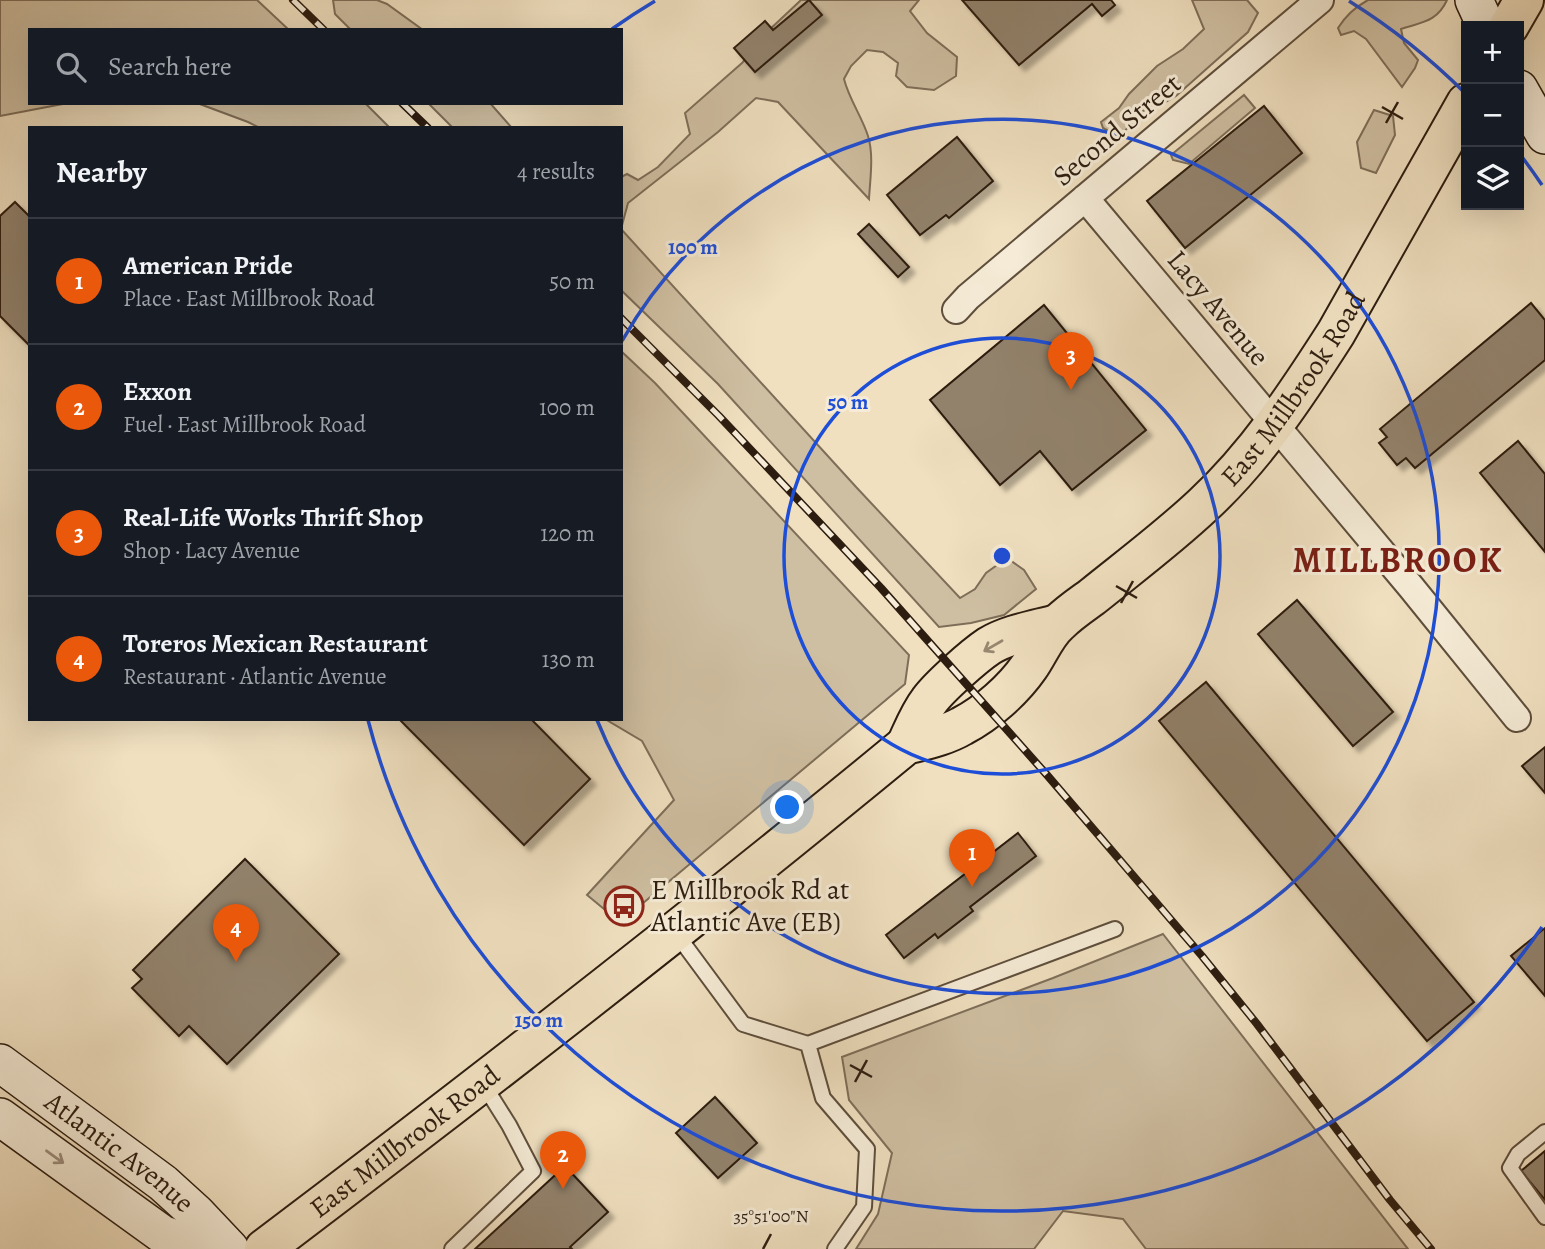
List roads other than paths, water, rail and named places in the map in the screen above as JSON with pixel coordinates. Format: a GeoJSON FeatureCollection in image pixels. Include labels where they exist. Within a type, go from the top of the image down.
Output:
{"type":"FeatureCollection","features":[{"type":"Feature","properties":{"kind":"main road"},"geometry":{"type":"LineString","coordinates":[[1474,0],[1484,21]]}},
{"type":"Feature","properties":{"kind":"main road"},"geometry":{"type":"LineString","coordinates":[[1512,21],[1524,0]]}},
{"type":"Feature","properties":{"kind":"main road"},"geometry":{"type":"LineString","coordinates":[[1524,98],[1545,135]]}},
{"type":"Feature","properties":{"kind":"main road","name":"East Millbrook Road"},"geometry":{"type":"LineString","coordinates":[[264,1249],[675,931],[906,745],[962,726],[988,708],[1029,668],[1057,624],[1204,505],[1275,425],[1336,333],[1461,112]]}},
{"type":"Feature","properties":{"kind":"main road","name":"Atlantic Avenue"},"geometry":{"type":"LineString","coordinates":[[0,1063],[163,1183],[230,1249]]}},
{"type":"Feature","properties":{"kind":"main road","name":"Atlantic Avenue"},"geometry":{"type":"LineString","coordinates":[[0,1117],[162,1234],[202,1249]]}},
{"type":"Feature","properties":{"kind":"street","name":"Second Street"},"geometry":{"type":"LineString","coordinates":[[956,310],[968,297],[1320,0]]}},
{"type":"Feature","properties":{"kind":"street","name":"Lacy Avenue"},"geometry":{"type":"LineString","coordinates":[[1085,198],[1517,718]]}},
{"type":"Feature","properties":{"kind":"lane"},"geometry":{"type":"LineString","coordinates":[[675,931],[743,1024],[808,1044],[1115,929]]}},
{"type":"Feature","properties":{"kind":"lane"},"geometry":{"type":"LineString","coordinates":[[808,1044],[822,1098],[867,1149],[863,1207],[835,1249]]}},
{"type":"Feature","properties":{"kind":"lane"},"geometry":{"type":"LineString","coordinates":[[452,1249],[533,1171],[482,1082]]}},
{"type":"Feature","properties":{"kind":"lane"},"geometry":{"type":"LineString","coordinates":[[1545,1132],[1518,1154],[1510,1168],[1545,1217]]}},
{"type":"Feature","properties":{"kind":"railway"},"geometry":{"type":"LineString","coordinates":[[293,0],[322,28]]}},
{"type":"Feature","properties":{"kind":"railway"},"geometry":{"type":"LineString","coordinates":[[404,105],[426,126]]}},
{"type":"Feature","properties":{"kind":"railway"},"geometry":{"type":"LineString","coordinates":[[623,320],[719,416],[881,588],[1047,775],[1202,956],[1390,1200],[1431,1249]]}},
{"type":"Feature","properties":{"kind":"place","name":"Real-Life Works Thrift Shop"},"geometry":{"type":"Point","coordinates":[1071,390]}},
{"type":"Feature","properties":{"kind":"place","name":"American Pride"},"geometry":{"type":"Point","coordinates":[972,887]}},
{"type":"Feature","properties":{"kind":"place","name":"E Millbrook Rd at Atlantic Ave (EB)"},"geometry":{"type":"Point","coordinates":[624,906]}},
{"type":"Feature","properties":{"kind":"place","name":"Toreros Mexican Restaurant"},"geometry":{"type":"Point","coordinates":[236,962]}},
{"type":"Feature","properties":{"kind":"place","name":"Exxon"},"geometry":{"type":"Point","coordinates":[563,1189]}},
{"type":"Feature","properties":{"kind":"district","name":"MILLBROOK"},"geometry":{"type":"Point","coordinates":[1398,560]}}]}
